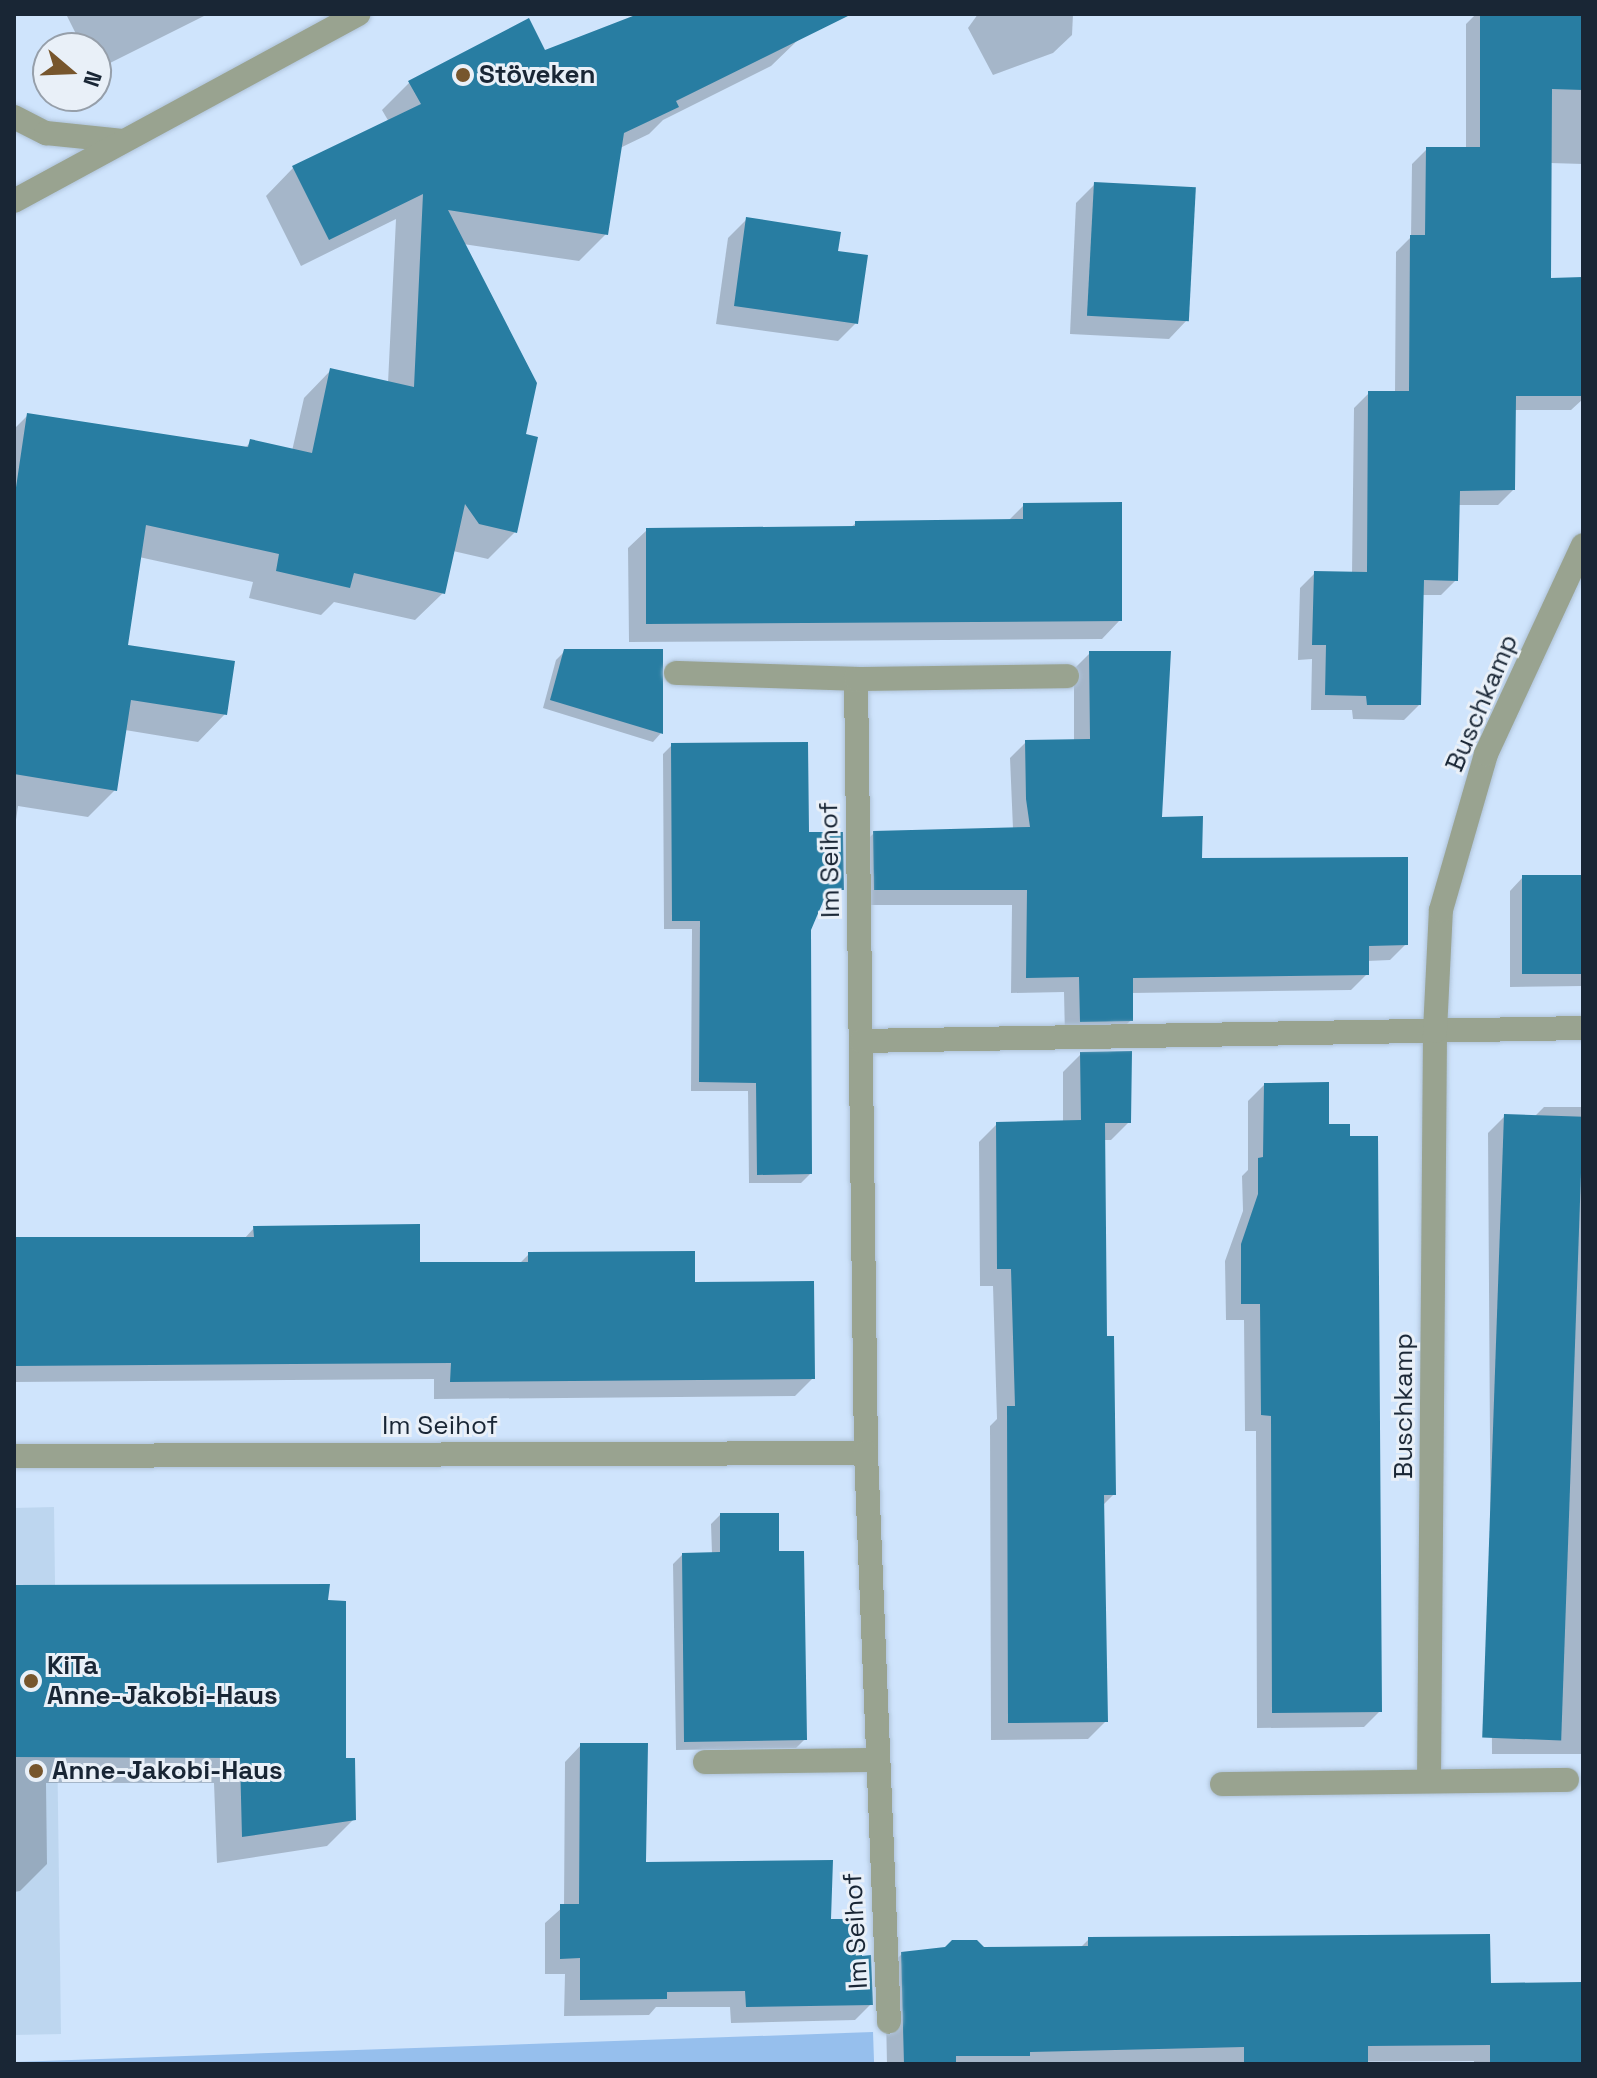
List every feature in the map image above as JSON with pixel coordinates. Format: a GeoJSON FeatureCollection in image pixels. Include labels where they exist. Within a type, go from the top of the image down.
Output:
{"type":"FeatureCollection","features":[{"type":"Feature","properties":{"kind":"street"},"geometry":{"type":"LineString","coordinates":[[14,201],[358,14]]}},
{"type":"Feature","properties":{"kind":"street"},"geometry":{"type":"LineString","coordinates":[[14,117],[46,133],[123,141]]}},
{"type":"Feature","properties":{"kind":"street","name":"Buschkamp"},"geometry":{"type":"LineString","coordinates":[[1429,1781],[1435,1031],[1441,910],[1486,754],[1583,545]]}},
{"type":"Feature","properties":{"kind":"street"},"geometry":{"type":"LineString","coordinates":[[676,673],[856,679],[1067,676]]}},
{"type":"Feature","properties":{"kind":"street","name":"Im Seihof"},"geometry":{"type":"LineString","coordinates":[[856,679],[866,1453],[876,1760],[889,2022]]}},
{"type":"Feature","properties":{"kind":"street"},"geometry":{"type":"LineString","coordinates":[[861,1041],[1583,1028]]}},
{"type":"Feature","properties":{"kind":"street","name":"Im Seihof"},"geometry":{"type":"LineString","coordinates":[[14,1456],[866,1453]]}},
{"type":"Feature","properties":{"kind":"street"},"geometry":{"type":"LineString","coordinates":[[705,1762],[876,1760]]}},
{"type":"Feature","properties":{"kind":"street"},"geometry":{"type":"LineString","coordinates":[[1222,1784],[1567,1780]]}},
{"type":"Feature","properties":{"kind":"shaded area","name":"Anne-Jakobi-Haus"},"geometry":{"type":"Polygon","coordinates":[[[54,1507],[61,2034],[14,2035],[14,1508],[54,1507]]]}},
{"type":"Feature","properties":{"kind":"shaded area"},"geometry":{"type":"Polygon","coordinates":[[[873,2032],[874,2064],[15,2064],[15,2062],[873,2032]]]}},
{"type":"Feature","properties":{"kind":"building"},"geometry":{"type":"Polygon","coordinates":[[[638,14],[852,14],[676,101],[679,107],[624,133],[608,235],[448,210],[537,383],[526,434],[538,437],[517,533],[479,524],[465,504],[445,594],[354,573],[350,588],[276,571],[279,554],[146,525],[128,645],[235,661],[227,715],[131,700],[117,791],[14,774],[14,501],[27,413],[248,447],[250,439],[312,453],[330,368],[414,387],[423,194],[329,240],[292,166],[421,104],[408,81],[529,18],[545,50],[638,14]]]}},
{"type":"Feature","properties":{"kind":"building"},"geometry":{"type":"Polygon","coordinates":[[[1480,14],[1583,14],[1583,90],[1552,89],[1551,278],[1583,277],[1583,396],[1516,396],[1515,490],[1460,491],[1458,581],[1424,580],[1421,705],[1367,705],[1366,696],[1325,695],[1326,645],[1312,645],[1314,571],[1367,572],[1368,391],[1409,391],[1410,235],[1425,235],[1426,147],[1480,147],[1480,14]]]}},
{"type":"Feature","properties":{"kind":"building"},"geometry":{"type":"Polygon","coordinates":[[[1094,182],[1196,187],[1189,321],[1087,316],[1094,182]]]}},
{"type":"Feature","properties":{"kind":"building"},"geometry":{"type":"Polygon","coordinates":[[[746,217],[841,232],[838,251],[868,255],[858,324],[734,306],[746,217]]]}},
{"type":"Feature","properties":{"kind":"building"},"geometry":{"type":"Polygon","coordinates":[[[1122,502],[1122,621],[646,624],[646,528],[855,526],[855,521],[1023,519],[1023,503],[1122,502]]]}},
{"type":"Feature","properties":{"kind":"building"},"geometry":{"type":"Polygon","coordinates":[[[564,649],[663,649],[663,734],[550,700],[564,649]]]}},
{"type":"Feature","properties":{"kind":"building"},"geometry":{"type":"Polygon","coordinates":[[[1089,651],[1171,651],[1162,817],[1203,816],[1202,858],[1408,857],[1408,945],[1369,946],[1369,975],[1133,978],[1133,1021],[1080,1022],[1079,977],[1026,978],[1027,890],[874,890],[873,831],[1030,827],[1025,740],[1090,739],[1089,651]]]}},
{"type":"Feature","properties":{"kind":"building"},"geometry":{"type":"Polygon","coordinates":[[[808,742],[809,832],[843,832],[844,890],[828,890],[811,930],[812,1174],[757,1175],[756,1083],[699,1082],[700,921],[672,921],[671,743],[808,742]]]}},
{"type":"Feature","properties":{"kind":"building"},"geometry":{"type":"Polygon","coordinates":[[[1522,875],[1583,875],[1583,974],[1522,974],[1522,875]]]}},
{"type":"Feature","properties":{"kind":"building"},"geometry":{"type":"Polygon","coordinates":[[[1132,1051],[1131,1123],[1105,1123],[1107,1336],[1114,1336],[1116,1495],[1104,1495],[1108,1722],[1008,1723],[1007,1406],[1015,1406],[1011,1269],[997,1269],[996,1122],[1081,1120],[1080,1052],[1132,1051]]]}},
{"type":"Feature","properties":{"kind":"building"},"geometry":{"type":"Polygon","coordinates":[[[1329,1082],[1329,1124],[1350,1124],[1350,1136],[1378,1136],[1382,1712],[1272,1713],[1271,1416],[1261,1415],[1260,1304],[1241,1304],[1241,1244],[1258,1194],[1258,1158],[1263,1157],[1264,1083],[1329,1082]]]}},
{"type":"Feature","properties":{"kind":"building"},"geometry":{"type":"Polygon","coordinates":[[[1504,1114],[1583,1117],[1561,1740],[1482,1738],[1504,1114]]]}},
{"type":"Feature","properties":{"kind":"building"},"geometry":{"type":"Polygon","coordinates":[[[420,1224],[420,1262],[528,1262],[528,1252],[695,1251],[695,1282],[814,1281],[815,1379],[450,1382],[451,1363],[14,1366],[14,1237],[254,1237],[253,1226],[420,1224]]]}},
{"type":"Feature","properties":{"kind":"building"},"geometry":{"type":"Polygon","coordinates":[[[720,1513],[779,1513],[779,1551],[804,1551],[807,1740],[684,1742],[682,1553],[720,1552],[720,1513]]]}},
{"type":"Feature","properties":{"kind":"building"},"geometry":{"type":"Polygon","coordinates":[[[330,1584],[328,1600],[346,1601],[346,1758],[355,1758],[356,1820],[242,1837],[240,1758],[14,1757],[14,1585],[330,1584]]]}},
{"type":"Feature","properties":{"kind":"building"},"geometry":{"type":"Polygon","coordinates":[[[580,1743],[648,1743],[646,1862],[833,1860],[831,1919],[861,1919],[862,1956],[871,1955],[873,2005],[746,2007],[745,1991],[667,1992],[667,1999],[580,2000],[580,1958],[560,1959],[560,1904],[579,1904],[580,1743]]]}},
{"type":"Feature","properties":{"kind":"building"},"geometry":{"type":"Polygon","coordinates":[[[1490,1934],[1491,1983],[1583,1982],[1583,2064],[1490,2064],[1490,2045],[1368,2046],[1368,2064],[1244,2064],[1244,2047],[1030,2052],[1030,2056],[956,2056],[956,2064],[904,2064],[901,1952],[945,1947],[952,1940],[977,1940],[984,1947],[1088,1946],[1088,1937],[1490,1934]]]}},
{"type":"Feature","properties":{"kind":"place","name":"Stöveken"},"geometry":{"type":"Point","coordinates":[463,75]}},
{"type":"Feature","properties":{"kind":"place","name":"KiTa Anne-Jakobi-Haus"},"geometry":{"type":"Point","coordinates":[31,1681]}},
{"type":"Feature","properties":{"kind":"place","name":"Anne-Jakobi-Haus"},"geometry":{"type":"Point","coordinates":[36,1771]}}]}
